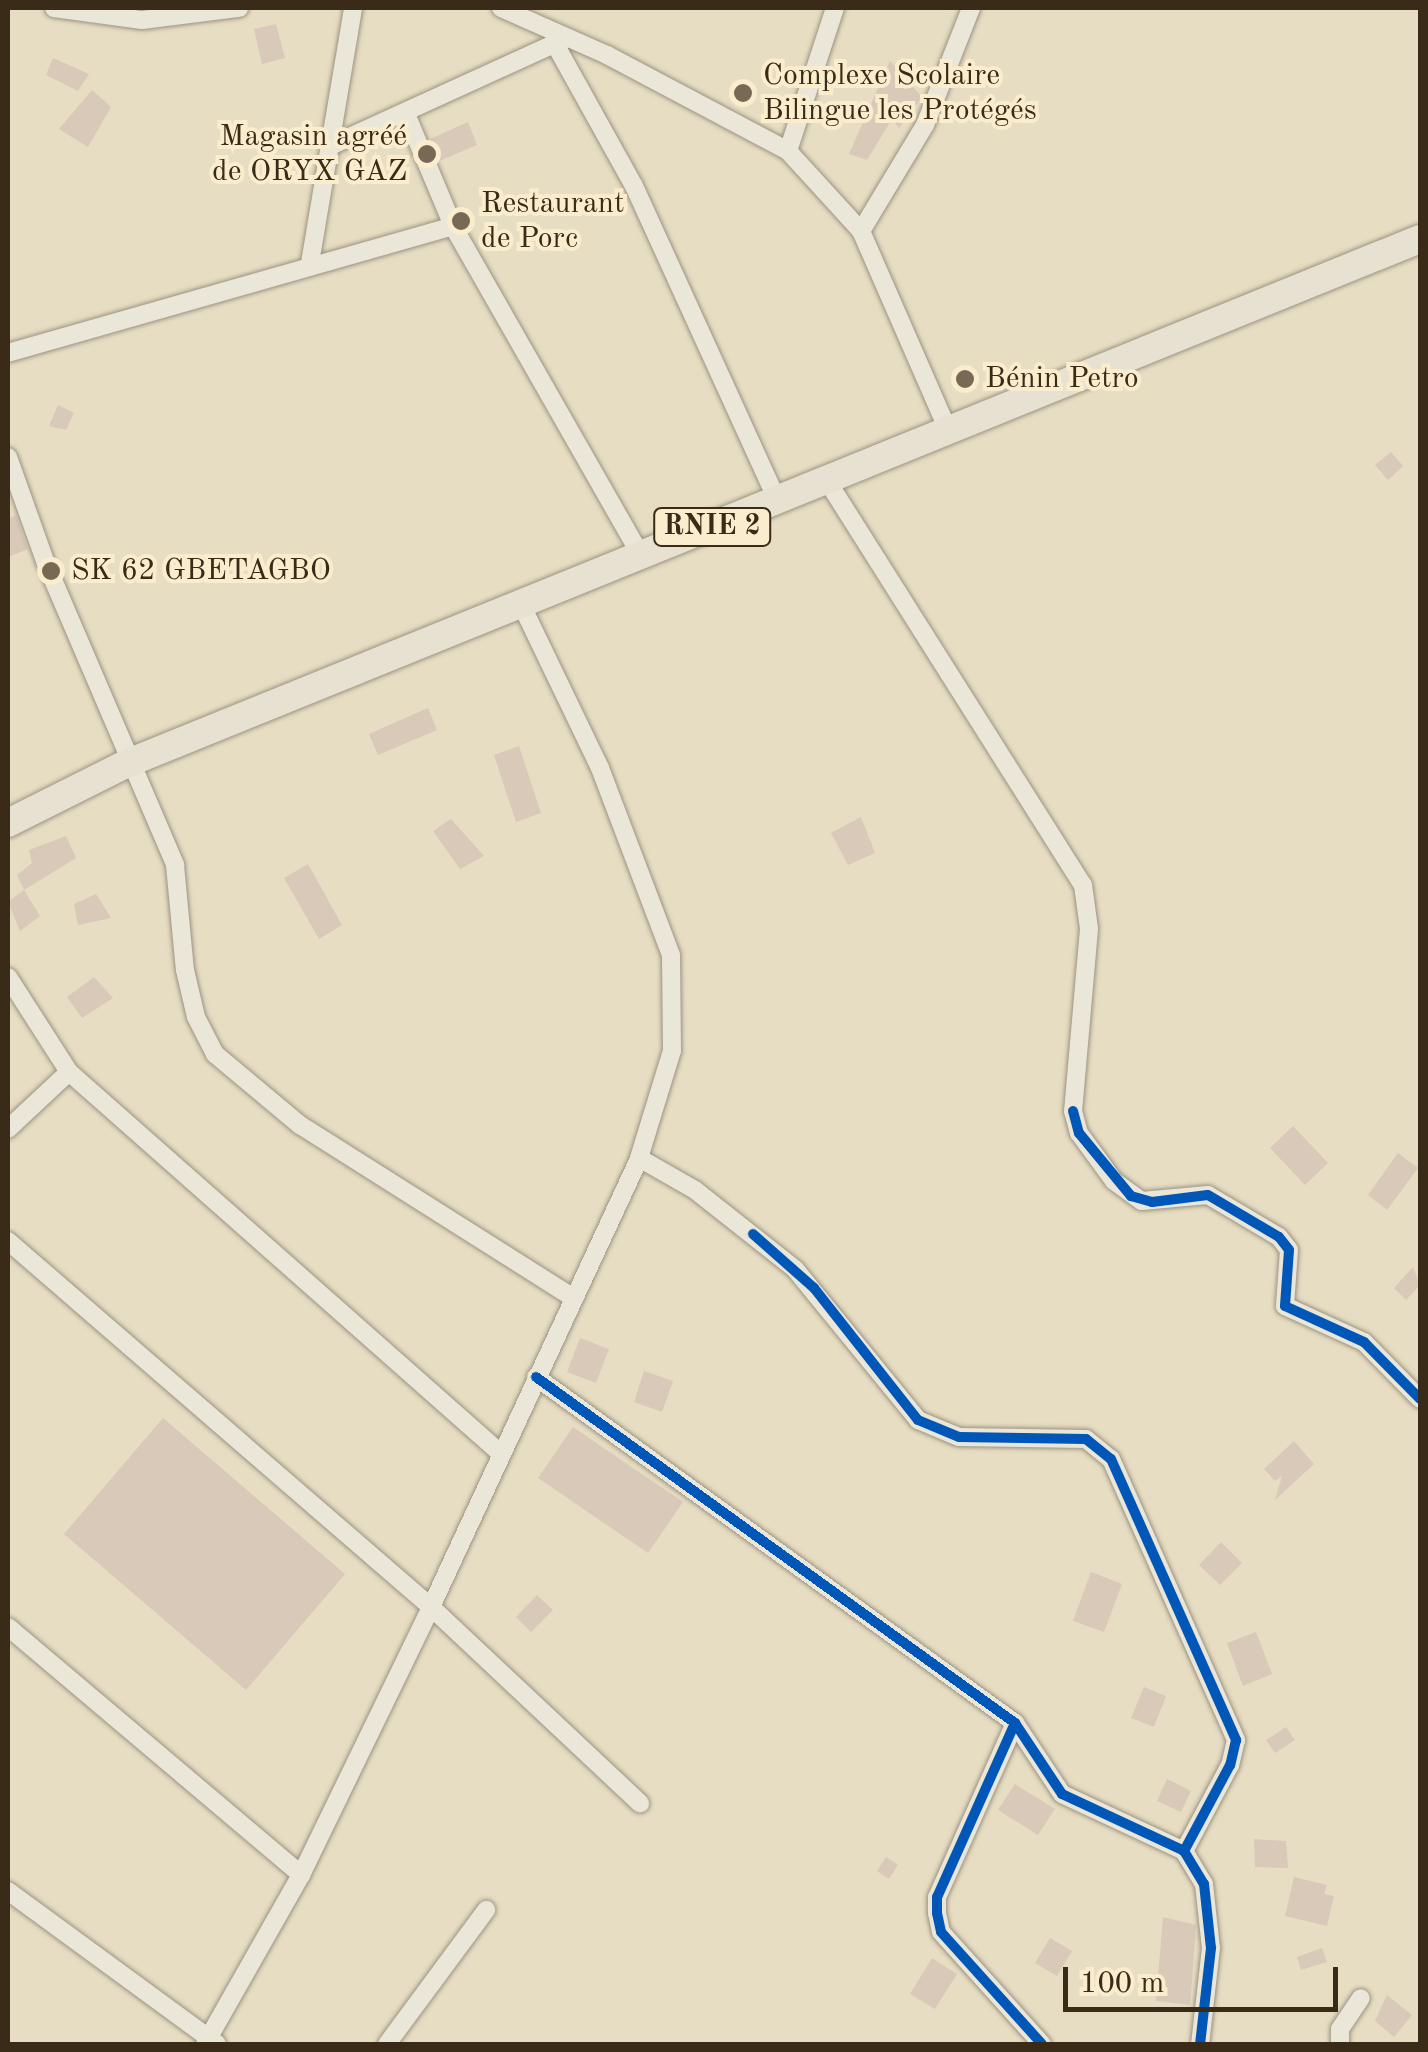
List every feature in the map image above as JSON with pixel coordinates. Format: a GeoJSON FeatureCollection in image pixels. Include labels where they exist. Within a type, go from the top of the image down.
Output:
{"type":"FeatureCollection","features":[{"type":"Feature","properties":{"kind":"highway","name":"RNIE 2"},"geometry":{"type":"LineString","coordinates":[[8,823],[128,762],[522,606],[1420,239]]}},
{"type":"Feature","properties":{"kind":"street"},"geometry":{"type":"LineString","coordinates":[[54,8],[142,20],[228,8]]}},
{"type":"Feature","properties":{"kind":"street"},"geometry":{"type":"LineString","coordinates":[[310,263],[353,8]]}},
{"type":"Feature","properties":{"kind":"street"},"geometry":{"type":"LineString","coordinates":[[502,8],[788,150],[861,230],[948,430]]}},
{"type":"Feature","properties":{"kind":"street"},"geometry":{"type":"LineString","coordinates":[[788,150],[835,8]]}},
{"type":"Feature","properties":{"kind":"street"},"geometry":{"type":"LineString","coordinates":[[861,230],[925,125],[971,8]]}},
{"type":"Feature","properties":{"kind":"street"},"geometry":{"type":"LineString","coordinates":[[330,146],[562,40]]}},
{"type":"Feature","properties":{"kind":"street"},"geometry":{"type":"LineString","coordinates":[[562,40],[634,186],[777,500]]}},
{"type":"Feature","properties":{"kind":"street"},"geometry":{"type":"LineString","coordinates":[[406,114],[453,226],[642,556]]}},
{"type":"Feature","properties":{"kind":"street"},"geometry":{"type":"LineString","coordinates":[[8,353],[310,263],[453,226]]}},
{"type":"Feature","properties":{"kind":"street"},"geometry":{"type":"LineString","coordinates":[[8,456],[128,762],[176,865],[185,970],[196,1017],[215,1054],[300,1125],[572,1297]]}},
{"type":"Feature","properties":{"kind":"street"},"geometry":{"type":"LineString","coordinates":[[826,479],[1083,885],[1089,929],[1073,1112],[1079,1133],[1114,1180],[1142,1201],[1208,1196],[1279,1237],[1289,1250],[1285,1306],[1364,1342],[1420,1399]]}},
{"type":"Feature","properties":{"kind":"street"},"geometry":{"type":"LineString","coordinates":[[8,1891],[210,2042],[301,1875],[431,1606],[498,1451],[638,1158],[672,1050],[670,955],[600,768],[522,606]]}},
{"type":"Feature","properties":{"kind":"street"},"geometry":{"type":"LineString","coordinates":[[8,977],[69,1072],[498,1451]]}},
{"type":"Feature","properties":{"kind":"street"},"geometry":{"type":"LineString","coordinates":[[8,1129],[69,1072]]}},
{"type":"Feature","properties":{"kind":"street"},"geometry":{"type":"LineString","coordinates":[[638,1158],[694,1190],[795,1269],[918,1420],[959,1437],[1086,1438],[1112,1458],[1236,1740],[1230,1765],[1184,1851]]}},
{"type":"Feature","properties":{"kind":"street"},"geometry":{"type":"LineString","coordinates":[[8,1242],[431,1606],[640,1803]]}},
{"type":"Feature","properties":{"kind":"street"},"geometry":{"type":"LineString","coordinates":[[536,1377],[1015,1723],[1062,1794],[1184,1851],[1204,1884],[1211,1948],[1200,2044]]}},
{"type":"Feature","properties":{"kind":"street"},"geometry":{"type":"LineString","coordinates":[[8,1627],[301,1875]]}},
{"type":"Feature","properties":{"kind":"street"},"geometry":{"type":"LineString","coordinates":[[1015,1723],[937,1897],[937,1913],[940,1932],[1042,2044]]}},
{"type":"Feature","properties":{"kind":"street"},"geometry":{"type":"LineString","coordinates":[[387,2044],[486,1910]]}},
{"type":"Feature","properties":{"kind":"street"},"geometry":{"type":"LineString","coordinates":[[1340,2044],[1340,2029],[1362,1998]]}},
{"type":"Feature","properties":{"kind":"building"},"geometry":{"type":"Polygon","coordinates":[[[276,24],[285,58],[262,64],[254,29],[276,24]]]}},
{"type":"Feature","properties":{"kind":"building"},"geometry":{"type":"Polygon","coordinates":[[[53,58],[89,74],[78,91],[46,75],[53,58]]]}},
{"type":"Feature","properties":{"kind":"building"},"geometry":{"type":"Polygon","coordinates":[[[890,61],[922,97],[899,128],[892,119],[867,160],[849,154],[890,61]]]}},
{"type":"Feature","properties":{"kind":"building"},"geometry":{"type":"Polygon","coordinates":[[[92,90],[111,107],[88,147],[59,129],[92,90]]]}},
{"type":"Feature","properties":{"kind":"building"},"geometry":{"type":"Polygon","coordinates":[[[468,122],[477,145],[439,161],[430,139],[468,122]]]}},
{"type":"Feature","properties":{"kind":"building"},"geometry":{"type":"Polygon","coordinates":[[[58,405],[74,413],[66,430],[49,426],[58,405]]]}},
{"type":"Feature","properties":{"kind":"building"},"geometry":{"type":"Polygon","coordinates":[[[1391,452],[1403,466],[1388,480],[1375,465],[1391,452]]]}},
{"type":"Feature","properties":{"kind":"building"},"geometry":{"type":"Polygon","coordinates":[[[16,515],[28,549],[8,557],[8,519],[16,515]]]}},
{"type":"Feature","properties":{"kind":"building"},"geometry":{"type":"Polygon","coordinates":[[[428,708],[437,730],[378,755],[369,734],[428,708]]]}},
{"type":"Feature","properties":{"kind":"building"},"geometry":{"type":"Polygon","coordinates":[[[519,746],[541,813],[516,822],[494,755],[519,746]]]}},
{"type":"Feature","properties":{"kind":"building"},"geometry":{"type":"Polygon","coordinates":[[[861,817],[875,853],[848,865],[831,833],[861,817]]]}},
{"type":"Feature","properties":{"kind":"building"},"geometry":{"type":"Polygon","coordinates":[[[451,819],[484,856],[460,869],[433,831],[451,819]]]}},
{"type":"Feature","properties":{"kind":"building"},"geometry":{"type":"Polygon","coordinates":[[[66,836],[76,858],[24,890],[17,875],[32,863],[29,850],[66,836]]]}},
{"type":"Feature","properties":{"kind":"building"},"geometry":{"type":"Polygon","coordinates":[[[308,864],[342,925],[319,939],[284,878],[308,864]]]}},
{"type":"Feature","properties":{"kind":"building"},"geometry":{"type":"Polygon","coordinates":[[[24,890],[40,916],[20,931],[8,902],[24,890]]]}},
{"type":"Feature","properties":{"kind":"building"},"geometry":{"type":"Polygon","coordinates":[[[96,894],[111,918],[78,925],[74,904],[96,894]]]}},
{"type":"Feature","properties":{"kind":"building"},"geometry":{"type":"Polygon","coordinates":[[[94,977],[113,998],[82,1018],[67,997],[94,977]]]}},
{"type":"Feature","properties":{"kind":"building"},"geometry":{"type":"Polygon","coordinates":[[[1293,1126],[1328,1163],[1305,1185],[1270,1148],[1293,1126]]]}},
{"type":"Feature","properties":{"kind":"building"},"geometry":{"type":"Polygon","coordinates":[[[1398,1153],[1418,1168],[1387,1210],[1368,1195],[1398,1153]]]}},
{"type":"Feature","properties":{"kind":"building"},"geometry":{"type":"Polygon","coordinates":[[[1413,1267],[1420,1285],[1406,1300],[1394,1288],[1413,1267]]]}},
{"type":"Feature","properties":{"kind":"building"},"geometry":{"type":"Polygon","coordinates":[[[580,1338],[609,1349],[596,1383],[567,1372],[580,1338]]]}},
{"type":"Feature","properties":{"kind":"building"},"geometry":{"type":"Polygon","coordinates":[[[644,1371],[673,1381],[662,1412],[634,1402],[644,1371]]]}},
{"type":"Feature","properties":{"kind":"building"},"geometry":{"type":"Polygon","coordinates":[[[163,1418],[345,1574],[246,1690],[64,1534],[163,1418]]]}},
{"type":"Feature","properties":{"kind":"building"},"geometry":{"type":"Polygon","coordinates":[[[573,1427],[683,1502],[648,1553],[538,1478],[573,1427]]]}},
{"type":"Feature","properties":{"kind":"building"},"geometry":{"type":"Polygon","coordinates":[[[1294,1441],[1314,1464],[1275,1500],[1282,1476],[1275,1481],[1264,1469],[1294,1441]]]}},
{"type":"Feature","properties":{"kind":"building"},"geometry":{"type":"Polygon","coordinates":[[[1221,1542],[1242,1563],[1220,1585],[1199,1565],[1221,1542]]]}},
{"type":"Feature","properties":{"kind":"building"},"geometry":{"type":"Polygon","coordinates":[[[1091,1572],[1122,1584],[1104,1632],[1073,1621],[1091,1572]]]}},
{"type":"Feature","properties":{"kind":"building"},"geometry":{"type":"Polygon","coordinates":[[[537,1595],[553,1610],[531,1632],[516,1617],[537,1595]]]}},
{"type":"Feature","properties":{"kind":"building"},"geometry":{"type":"Polygon","coordinates":[[[1256,1632],[1272,1674],[1243,1686],[1227,1643],[1256,1632]]]}},
{"type":"Feature","properties":{"kind":"building"},"geometry":{"type":"Polygon","coordinates":[[[1144,1687],[1166,1696],[1154,1727],[1131,1718],[1144,1687]]]}},
{"type":"Feature","properties":{"kind":"building"},"geometry":{"type":"Polygon","coordinates":[[[1286,1727],[1295,1740],[1275,1753],[1266,1740],[1286,1727]]]}},
{"type":"Feature","properties":{"kind":"building"},"geometry":{"type":"Polygon","coordinates":[[[1167,1779],[1191,1791],[1181,1812],[1157,1801],[1167,1779]]]}},
{"type":"Feature","properties":{"kind":"building"},"geometry":{"type":"Polygon","coordinates":[[[1015,1784],[1055,1809],[1038,1835],[998,1810],[1015,1784]]]}},
{"type":"Feature","properties":{"kind":"building"},"geometry":{"type":"Polygon","coordinates":[[[1254,1839],[1286,1841],[1288,1868],[1255,1867],[1254,1839]]]}},
{"type":"Feature","properties":{"kind":"building"},"geometry":{"type":"Polygon","coordinates":[[[886,1857],[898,1865],[889,1879],[877,1871],[886,1857]]]}},
{"type":"Feature","properties":{"kind":"building"},"geometry":{"type":"Polygon","coordinates":[[[1294,1877],[1327,1885],[1324,1894],[1334,1896],[1327,1926],[1285,1916],[1294,1877]]]}},
{"type":"Feature","properties":{"kind":"building"},"geometry":{"type":"Polygon","coordinates":[[[1163,1917],[1196,1925],[1190,2005],[1156,2001],[1163,1917]]]}},
{"type":"Feature","properties":{"kind":"building"},"geometry":{"type":"Polygon","coordinates":[[[1050,1938],[1072,1951],[1057,1976],[1035,1963],[1050,1938]]]}},
{"type":"Feature","properties":{"kind":"building"},"geometry":{"type":"Polygon","coordinates":[[[1322,1948],[1327,1962],[1301,1970],[1297,1957],[1322,1948]]]}},
{"type":"Feature","properties":{"kind":"building"},"geometry":{"type":"Polygon","coordinates":[[[932,1958],[957,1974],[935,2009],[910,1994],[932,1958]]]}},
{"type":"Feature","properties":{"kind":"building"},"geometry":{"type":"Polygon","coordinates":[[[1387,1995],[1412,2015],[1394,2037],[1375,2021],[1387,1995]]]}},
{"type":"Feature","properties":{"kind":"cycle path"},"geometry":{"type":"LineString","coordinates":[[1073,1111],[1079,1133],[1131,1196],[1152,1202],[1208,1195],[1279,1237],[1289,1250],[1285,1306],[1364,1342],[1420,1399]]}},
{"type":"Feature","properties":{"kind":"cycle path"},"geometry":{"type":"LineString","coordinates":[[753,1234],[814,1288],[918,1420],[959,1437],[1086,1439],[1111,1459],[1236,1740],[1230,1765],[1184,1851]]}},
{"type":"Feature","properties":{"kind":"cycle path"},"geometry":{"type":"LineString","coordinates":[[536,1377],[1015,1723],[1062,1794],[1184,1851],[1204,1884],[1211,1948],[1200,2044]]}},
{"type":"Feature","properties":{"kind":"cycle path"},"geometry":{"type":"LineString","coordinates":[[1015,1723],[937,1897],[937,1913],[941,1932],[1042,2044]]}},
{"type":"Feature","properties":{"kind":"place","name":"Complexe Scolaire Bilingue les Protégés"},"geometry":{"type":"Point","coordinates":[743,93]}},
{"type":"Feature","properties":{"kind":"place","name":"Magasin agréé de ORYX GAZ"},"geometry":{"type":"Point","coordinates":[427,154]}},
{"type":"Feature","properties":{"kind":"place","name":"Restaurant de Porc"},"geometry":{"type":"Point","coordinates":[461,221]}},
{"type":"Feature","properties":{"kind":"place","name":"Bénin Petro"},"geometry":{"type":"Point","coordinates":[965,379]}},
{"type":"Feature","properties":{"kind":"place","name":"SK 62 GBETAGBO"},"geometry":{"type":"Point","coordinates":[51,571]}}]}
